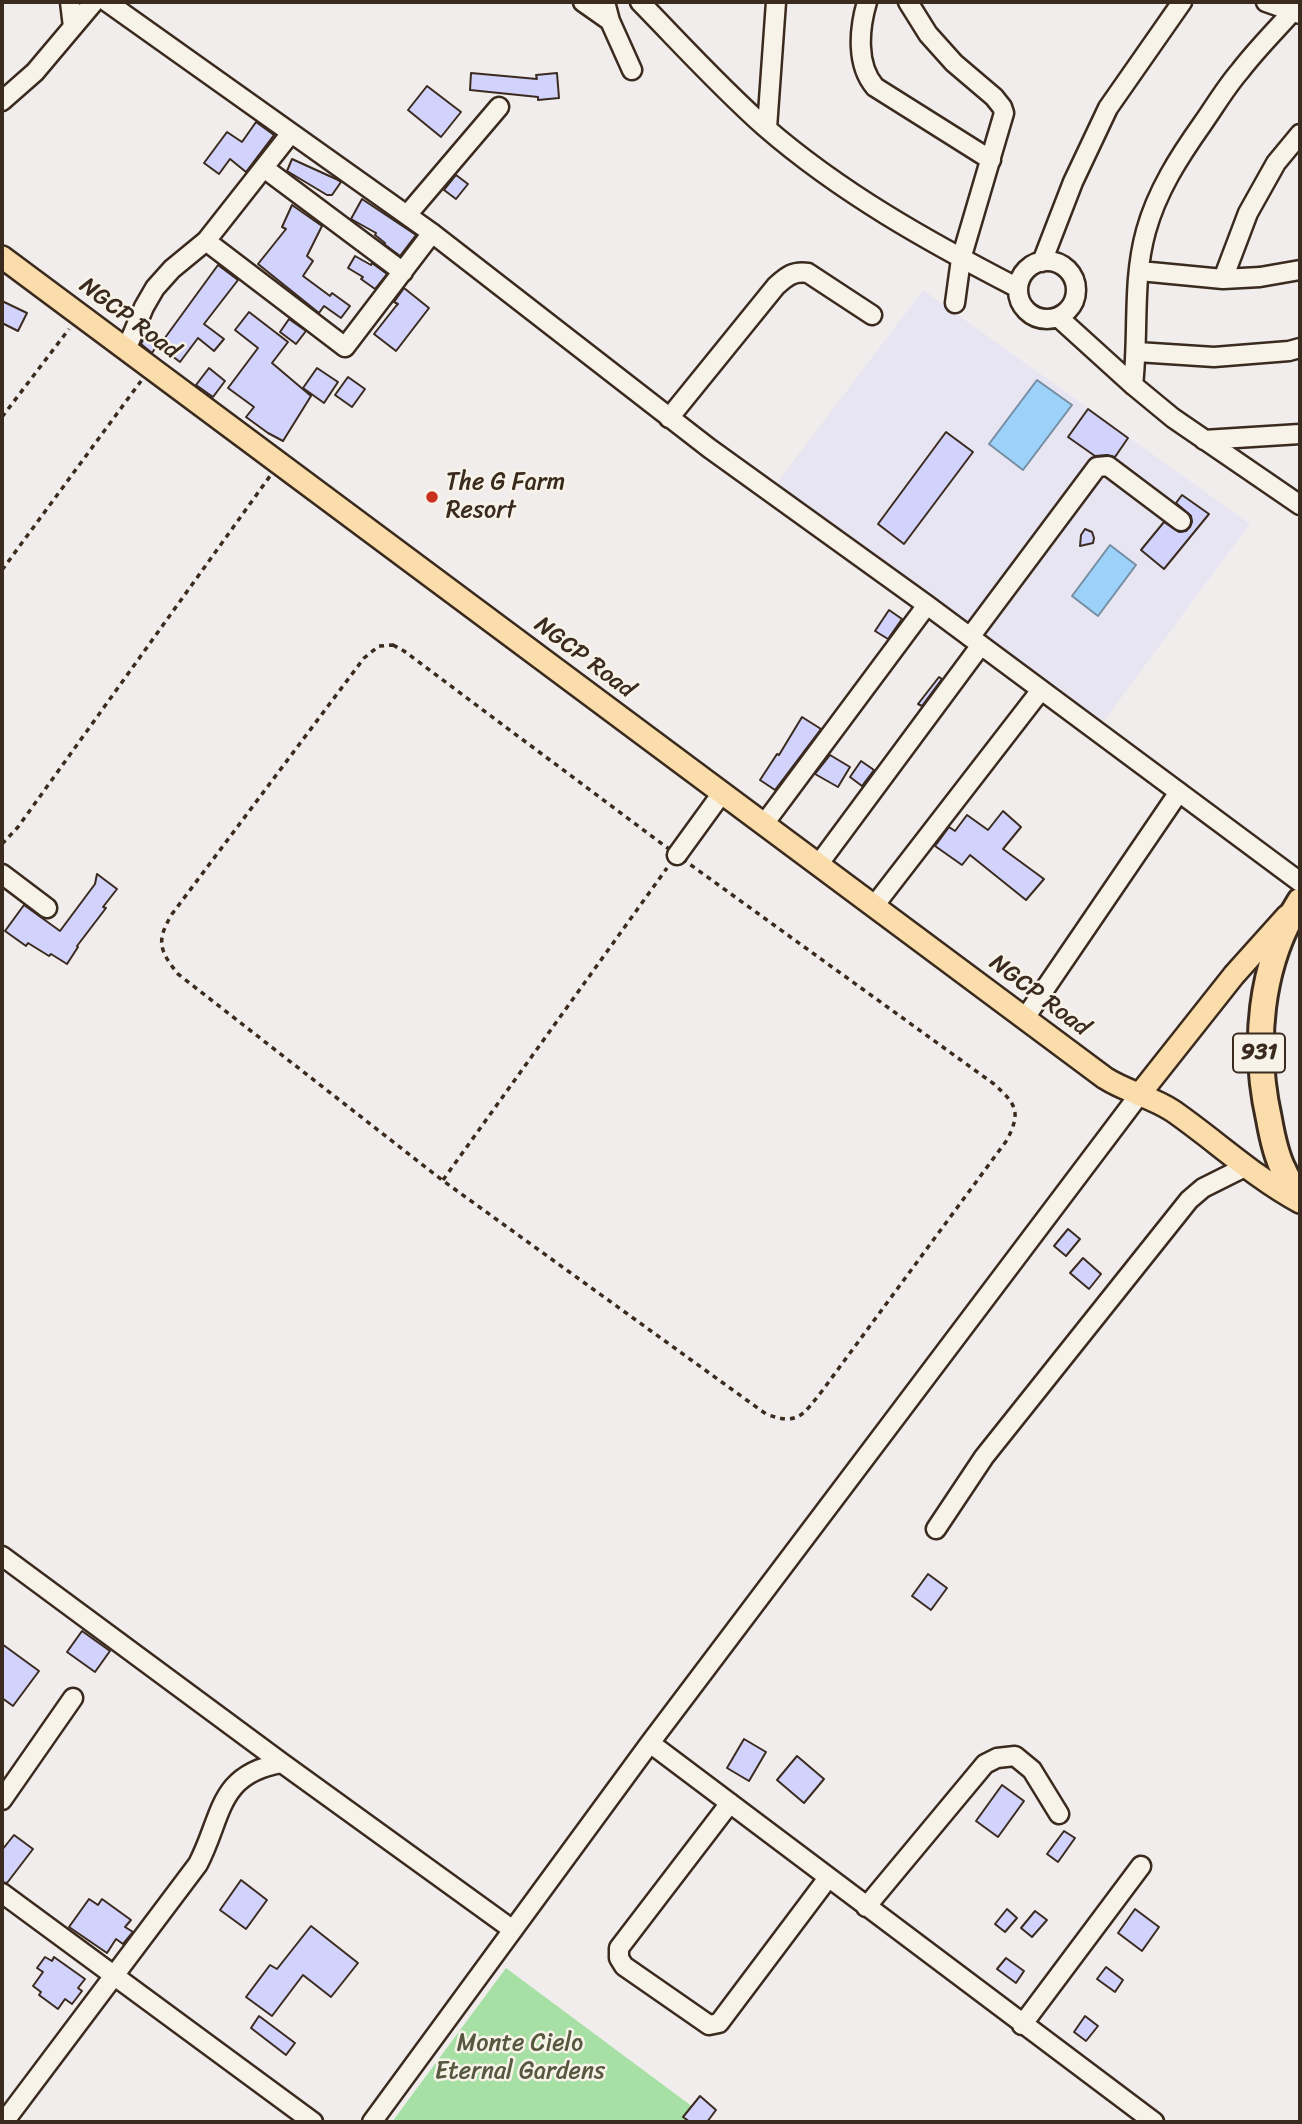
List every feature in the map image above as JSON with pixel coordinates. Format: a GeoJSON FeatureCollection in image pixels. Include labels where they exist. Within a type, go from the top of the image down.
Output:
{"type":"FeatureCollection","features":[{"type":"Feature","properties":{"kind":"highway","name":"931"},"geometry":{"type":"LineString","coordinates":[[1299,896],[1266,989],[1259,1048],[1262,1087],[1272,1133],[1283,1170],[1300,1200]]}},
{"type":"Feature","properties":{"kind":"main road","name":"NGCP Road"},"geometry":{"type":"LineString","coordinates":[[3,262],[80,315],[1105,1078],[1173,1111],[1245,1167],[1300,1200]]}},
{"type":"Feature","properties":{"kind":"main road"},"geometry":{"type":"LineString","coordinates":[[1139,1095],[1299,896]]}},
{"type":"Feature","properties":{"kind":"street"},"geometry":{"type":"LineString","coordinates":[[70,2],[73,27]]}},
{"type":"Feature","properties":{"kind":"street"},"geometry":{"type":"LineString","coordinates":[[2,101],[35,72],[94,2]]}},
{"type":"Feature","properties":{"kind":"street"},"geometry":{"type":"LineString","coordinates":[[107,2],[432,233],[669,418],[928,605],[1179,792],[1299,896]]}},
{"type":"Feature","properties":{"kind":"street"},"geometry":{"type":"LineString","coordinates":[[583,2],[610,21]]}},
{"type":"Feature","properties":{"kind":"street"},"geometry":{"type":"LineString","coordinates":[[605,2],[610,21],[632,70]]}},
{"type":"Feature","properties":{"kind":"street"},"geometry":{"type":"LineString","coordinates":[[640,2],[730,95],[815,167],[908,230],[1018,288]]}},
{"type":"Feature","properties":{"kind":"street"},"geometry":{"type":"LineString","coordinates":[[766,128],[776,2]]}},
{"type":"Feature","properties":{"kind":"street"},"geometry":{"type":"LineString","coordinates":[[867,2],[861,51],[866,77],[874,87],[991,160]]}},
{"type":"Feature","properties":{"kind":"street"},"geometry":{"type":"LineString","coordinates":[[908,2],[929,34],[954,63],[1002,107],[1003,119],[961,259],[954,303]]}},
{"type":"Feature","properties":{"kind":"street"},"geometry":{"type":"LineString","coordinates":[[1042,262],[1073,182],[1108,108],[1182,2]]}},
{"type":"Feature","properties":{"kind":"street"},"geometry":{"type":"LineString","coordinates":[[1133,385],[1136,310],[1145,233],[1175,162],[1239,72],[1296,12],[1266,2]]}},
{"type":"Feature","properties":{"kind":"street"},"geometry":{"type":"LineString","coordinates":[[407,215],[499,107]]}},
{"type":"Feature","properties":{"kind":"street"},"geometry":{"type":"LineString","coordinates":[[126,350],[155,288],[172,269],[206,241],[291,133]]}},
{"type":"Feature","properties":{"kind":"street"},"geometry":{"type":"LineString","coordinates":[[1223,279],[1248,213],[1276,163],[1297,141]]}},
{"type":"Feature","properties":{"kind":"street"},"geometry":{"type":"LineString","coordinates":[[264,168],[403,272]]}},
{"type":"Feature","properties":{"kind":"street"},"geometry":{"type":"LineString","coordinates":[[206,241],[345,347],[432,233]]}},
{"type":"Feature","properties":{"kind":"street"},"geometry":{"type":"LineString","coordinates":[[1042,262],[1060,264],[1068,270],[1076,287],[1075,296],[1066,312],[1048,320],[1030,314],[1018,298],[1020,279],[1025,271],[1042,262]]}},
{"type":"Feature","properties":{"kind":"street"},"geometry":{"type":"LineString","coordinates":[[1140,271],[1223,279],[1260,277],[1300,270]]}},
{"type":"Feature","properties":{"kind":"street"},"geometry":{"type":"LineString","coordinates":[[669,418],[776,286],[789,274],[808,273],[872,315]]}},
{"type":"Feature","properties":{"kind":"street"},"geometry":{"type":"LineString","coordinates":[[1058,317],[1173,418],[1300,505]]}},
{"type":"Feature","properties":{"kind":"street"},"geometry":{"type":"LineString","coordinates":[[1136,352],[1214,357],[1300,348]]}},
{"type":"Feature","properties":{"kind":"street"},"geometry":{"type":"LineString","coordinates":[[1204,440],[1300,434]]}},
{"type":"Feature","properties":{"kind":"street"},"geometry":{"type":"LineString","coordinates":[[818,865],[1097,467],[1108,466],[1181,522]]}},
{"type":"Feature","properties":{"kind":"street"},"geometry":{"type":"LineString","coordinates":[[764,824],[928,605]]}},
{"type":"Feature","properties":{"kind":"street"},"geometry":{"type":"LineString","coordinates":[[874,906],[1041,690]]}},
{"type":"Feature","properties":{"kind":"street"},"geometry":{"type":"LineString","coordinates":[[1025,1018],[1179,792]]}},
{"type":"Feature","properties":{"kind":"street"},"geometry":{"type":"LineString","coordinates":[[677,855],[722,793]]}},
{"type":"Feature","properties":{"kind":"street"},"geometry":{"type":"LineString","coordinates":[[2,874],[47,908]]}},
{"type":"Feature","properties":{"kind":"street"},"geometry":{"type":"LineString","coordinates":[[372,2122],[650,1743],[1139,1095]]}},
{"type":"Feature","properties":{"kind":"street"},"geometry":{"type":"LineString","coordinates":[[936,1529],[984,1457],[1189,1200],[1203,1188],[1245,1167]]}},
{"type":"Feature","properties":{"kind":"street"},"geometry":{"type":"LineString","coordinates":[[2,1556],[513,1930]]}},
{"type":"Feature","properties":{"kind":"street"},"geometry":{"type":"LineString","coordinates":[[2,1800],[73,1698]]}},
{"type":"Feature","properties":{"kind":"street"},"geometry":{"type":"LineString","coordinates":[[650,1743],[1154,2122]]}},
{"type":"Feature","properties":{"kind":"street"},"geometry":{"type":"LineString","coordinates":[[866,1907],[985,1763],[996,1758],[1014,1756],[1032,1770],[1059,1814]]}},
{"type":"Feature","properties":{"kind":"street"},"geometry":{"type":"LineString","coordinates":[[4,2122],[198,1864],[226,1797],[248,1773],[264,1766],[282,1763]]}},
{"type":"Feature","properties":{"kind":"street"},"geometry":{"type":"LineString","coordinates":[[730,1803],[619,1948],[619,1958],[624,1966],[709,2025],[719,2023],[828,1878]]}},
{"type":"Feature","properties":{"kind":"street"},"geometry":{"type":"LineString","coordinates":[[1022,2025],[1142,1866]]}},
{"type":"Feature","properties":{"kind":"street"},"geometry":{"type":"LineString","coordinates":[[2,1894],[313,2122]]}},
{"type":"Feature","properties":{"kind":"path"},"geometry":{"type":"LineString","coordinates":[[2,417],[80,315]]}},
{"type":"Feature","properties":{"kind":"path"},"geometry":{"type":"LineString","coordinates":[[2,570],[151,368]]}},
{"type":"Feature","properties":{"kind":"path"},"geometry":{"type":"LineString","coordinates":[[2,844],[18,827],[279,463]]}},
{"type":"Feature","properties":{"kind":"path"},"geometry":{"type":"LineString","coordinates":[[393,645],[404,651],[677,855],[994,1084],[1009,1098],[1016,1111],[1015,1124],[1007,1140],[807,1410],[792,1420],[766,1414],[442,1180],[178,974],[166,959],[161,947],[162,932],[172,914],[364,658],[379,646],[393,645]]}},
{"type":"Feature","properties":{"kind":"path"},"geometry":{"type":"LineString","coordinates":[[442,1180],[677,855]]}},
{"type":"Feature","properties":{"kind":"shaded area"},"geometry":{"type":"Polygon","coordinates":[[[923,290],[1250,524],[1100,726],[777,483],[923,290]]]}},
{"type":"Feature","properties":{"kind":"green space","name":"Monte Cielo Eternal Gardens"},"geometry":{"type":"Polygon","coordinates":[[[506,1968],[713,2122],[392,2122],[506,1968]]]}},
{"type":"Feature","properties":{"kind":"water"},"geometry":{"type":"Polygon","coordinates":[[[1037,380],[1072,405],[1023,470],[989,444],[1037,380]]]}},
{"type":"Feature","properties":{"kind":"water"},"geometry":{"type":"Polygon","coordinates":[[[1110,545],[1136,565],[1098,616],[1072,596],[1110,545]]]}},
{"type":"Feature","properties":{"kind":"building"},"geometry":{"type":"Polygon","coordinates":[[[471,73],[537,79],[536,75],[557,73],[559,98],[538,100],[538,97],[470,90],[471,73]]]}},
{"type":"Feature","properties":{"kind":"building"},"geometry":{"type":"Polygon","coordinates":[[[427,86],[461,112],[441,137],[408,110],[427,86]]]}},
{"type":"Feature","properties":{"kind":"building"},"geometry":{"type":"Polygon","coordinates":[[[256,122],[274,135],[246,172],[230,159],[219,174],[204,163],[227,132],[242,142],[256,122]]]}},
{"type":"Feature","properties":{"kind":"building"},"geometry":{"type":"Polygon","coordinates":[[[292,159],[341,182],[332,195],[327,195],[287,171],[292,159]]]}},
{"type":"Feature","properties":{"kind":"building"},"geometry":{"type":"Polygon","coordinates":[[[456,175],[468,184],[456,199],[444,190],[456,175]]]}},
{"type":"Feature","properties":{"kind":"building"},"geometry":{"type":"Polygon","coordinates":[[[362,199],[416,235],[400,256],[384,244],[376,233],[351,219],[362,199]]]}},
{"type":"Feature","properties":{"kind":"building"},"geometry":{"type":"Polygon","coordinates":[[[292,205],[322,226],[307,256],[313,261],[303,276],[330,296],[332,293],[350,306],[341,318],[324,306],[319,313],[258,264],[286,229],[282,227],[292,205]]]}},
{"type":"Feature","properties":{"kind":"building"},"geometry":{"type":"Polygon","coordinates":[[[355,256],[371,265],[372,263],[387,274],[375,289],[361,279],[363,277],[348,268],[355,256]]]}},
{"type":"Feature","properties":{"kind":"building"},"geometry":{"type":"Polygon","coordinates":[[[218,265],[238,280],[204,324],[224,339],[214,351],[198,338],[180,362],[159,346],[218,265]]]}},
{"type":"Feature","properties":{"kind":"building"},"geometry":{"type":"Polygon","coordinates":[[[404,288],[429,308],[396,351],[374,334],[398,304],[394,302],[404,288]]]}},
{"type":"Feature","properties":{"kind":"building"},"geometry":{"type":"Polygon","coordinates":[[[2,301],[27,313],[18,331],[2,323],[2,301]]]}},
{"type":"Feature","properties":{"kind":"building"},"geometry":{"type":"Polygon","coordinates":[[[249,312],[288,342],[272,363],[311,396],[283,441],[246,417],[254,407],[228,388],[258,348],[235,330],[249,312]]]}},
{"type":"Feature","properties":{"kind":"building"},"geometry":{"type":"Polygon","coordinates":[[[289,319],[306,331],[296,344],[280,332],[289,319]]]}},
{"type":"Feature","properties":{"kind":"building"},"geometry":{"type":"Polygon","coordinates":[[[147,332],[160,341],[152,353],[141,344],[147,332]]]}},
{"type":"Feature","properties":{"kind":"building"},"geometry":{"type":"Polygon","coordinates":[[[209,368],[225,381],[213,397],[196,385],[209,368]]]}},
{"type":"Feature","properties":{"kind":"building"},"geometry":{"type":"Polygon","coordinates":[[[317,368],[338,382],[324,403],[303,388],[317,368]]]}},
{"type":"Feature","properties":{"kind":"building"},"geometry":{"type":"Polygon","coordinates":[[[348,377],[365,389],[352,407],[335,395],[348,377]]]}},
{"type":"Feature","properties":{"kind":"building"},"geometry":{"type":"Polygon","coordinates":[[[1088,409],[1128,438],[1115,457],[1095,456],[1068,437],[1088,409]]]}},
{"type":"Feature","properties":{"kind":"building"},"geometry":{"type":"Polygon","coordinates":[[[946,432],[973,452],[904,544],[878,524],[946,432]]]}},
{"type":"Feature","properties":{"kind":"building"},"geometry":{"type":"Polygon","coordinates":[[[1182,495],[1209,514],[1164,569],[1141,550],[1164,522],[1179,532],[1190,527],[1191,516],[1176,503],[1182,495]]]}},
{"type":"Feature","properties":{"kind":"building"},"geometry":{"type":"Polygon","coordinates":[[[1085,529],[1092,532],[1093,543],[1080,546],[1081,535],[1085,529]]]}},
{"type":"Feature","properties":{"kind":"building"},"geometry":{"type":"Polygon","coordinates":[[[889,610],[902,619],[888,639],[875,631],[889,610]]]}},
{"type":"Feature","properties":{"kind":"building"},"geometry":{"type":"Polygon","coordinates":[[[939,677],[942,679],[922,706],[918,704],[939,677]]]}},
{"type":"Feature","properties":{"kind":"building"},"geometry":{"type":"Polygon","coordinates":[[[802,717],[821,729],[775,790],[760,780],[802,717]]]}},
{"type":"Feature","properties":{"kind":"building"},"geometry":{"type":"Polygon","coordinates":[[[830,755],[850,767],[838,787],[815,774],[830,755]]]}},
{"type":"Feature","properties":{"kind":"building"},"geometry":{"type":"Polygon","coordinates":[[[861,761],[874,770],[862,786],[850,777],[861,761]]]}},
{"type":"Feature","properties":{"kind":"building"},"geometry":{"type":"Polygon","coordinates":[[[1003,811],[1021,827],[1003,849],[1044,879],[1026,900],[970,855],[962,865],[935,846],[949,827],[955,831],[967,815],[988,830],[1003,811]]]}},
{"type":"Feature","properties":{"kind":"building"},"geometry":{"type":"Polygon","coordinates":[[[97,874],[117,889],[67,964],[28,943],[26,946],[5,931],[24,905],[60,931],[95,884],[97,874]]]}},
{"type":"Feature","properties":{"kind":"building"},"geometry":{"type":"Polygon","coordinates":[[[1068,1229],[1080,1239],[1066,1256],[1054,1246],[1068,1229]]]}},
{"type":"Feature","properties":{"kind":"building"},"geometry":{"type":"Polygon","coordinates":[[[1083,1258],[1101,1274],[1089,1289],[1070,1273],[1083,1258]]]}},
{"type":"Feature","properties":{"kind":"building"},"geometry":{"type":"Polygon","coordinates":[[[928,1574],[947,1588],[931,1610],[912,1596],[928,1574]]]}},
{"type":"Feature","properties":{"kind":"building"},"geometry":{"type":"Polygon","coordinates":[[[82,1631],[110,1651],[95,1672],[67,1652],[82,1631]]]}},
{"type":"Feature","properties":{"kind":"building"},"geometry":{"type":"Polygon","coordinates":[[[2,1644],[39,1671],[13,1706],[2,1698],[2,1644]]]}},
{"type":"Feature","properties":{"kind":"building"},"geometry":{"type":"Polygon","coordinates":[[[744,1739],[766,1752],[749,1781],[727,1768],[744,1739]]]}},
{"type":"Feature","properties":{"kind":"building"},"geometry":{"type":"Polygon","coordinates":[[[797,1756],[824,1779],[804,1803],[777,1780],[797,1756]]]}},
{"type":"Feature","properties":{"kind":"building"},"geometry":{"type":"Polygon","coordinates":[[[1002,1785],[1024,1801],[998,1837],[976,1821],[1002,1785]]]}},
{"type":"Feature","properties":{"kind":"building"},"geometry":{"type":"Polygon","coordinates":[[[1064,1831],[1075,1838],[1058,1862],[1047,1854],[1064,1831]]]}},
{"type":"Feature","properties":{"kind":"building"},"geometry":{"type":"Polygon","coordinates":[[[14,1835],[33,1849],[7,1883],[2,1882],[2,1850],[14,1835]]]}},
{"type":"Feature","properties":{"kind":"building"},"geometry":{"type":"Polygon","coordinates":[[[241,1880],[267,1900],[246,1929],[220,1910],[241,1880]]]}},
{"type":"Feature","properties":{"kind":"building"},"geometry":{"type":"Polygon","coordinates":[[[89,1899],[98,1905],[102,1899],[131,1920],[125,1927],[133,1932],[123,1944],[116,1939],[107,1953],[69,1927],[89,1899]]]}},
{"type":"Feature","properties":{"kind":"building"},"geometry":{"type":"Polygon","coordinates":[[[1007,1909],[1017,1918],[1005,1932],[995,1924],[1007,1909]]]}},
{"type":"Feature","properties":{"kind":"building"},"geometry":{"type":"Polygon","coordinates":[[[1135,1909],[1159,1927],[1142,1951],[1118,1933],[1135,1909]]]}},
{"type":"Feature","properties":{"kind":"building"},"geometry":{"type":"Polygon","coordinates":[[[1035,1911],[1047,1920],[1032,1937],[1021,1928],[1035,1911]]]}},
{"type":"Feature","properties":{"kind":"building"},"geometry":{"type":"Polygon","coordinates":[[[311,1926],[358,1963],[331,1997],[303,1975],[272,2016],[246,1997],[270,1965],[277,1969],[311,1926]]]}},
{"type":"Feature","properties":{"kind":"building"},"geometry":{"type":"Polygon","coordinates":[[[45,1957],[52,1961],[54,1957],[85,1979],[78,1988],[82,1991],[72,2004],[65,1999],[58,2009],[39,1995],[41,1992],[33,1986],[43,1972],[37,1968],[45,1957]]]}},
{"type":"Feature","properties":{"kind":"building"},"geometry":{"type":"Polygon","coordinates":[[[1006,1958],[1024,1971],[1016,1983],[997,1969],[1006,1958]]]}},
{"type":"Feature","properties":{"kind":"building"},"geometry":{"type":"Polygon","coordinates":[[[1106,1967],[1123,1980],[1115,1992],[1097,1979],[1106,1967]]]}},
{"type":"Feature","properties":{"kind":"building"},"geometry":{"type":"Polygon","coordinates":[[[259,2016],[295,2043],[286,2055],[251,2028],[259,2016]]]}},
{"type":"Feature","properties":{"kind":"building"},"geometry":{"type":"Polygon","coordinates":[[[1085,2016],[1098,2026],[1086,2041],[1074,2032],[1085,2016]]]}},
{"type":"Feature","properties":{"kind":"building"},"geometry":{"type":"Polygon","coordinates":[[[700,2096],[716,2110],[707,2122],[690,2122],[683,2117],[700,2096]]]}},
{"type":"Feature","properties":{"kind":"place","name":"The G Farm Resort"},"geometry":{"type":"Point","coordinates":[432,497]}}]}
